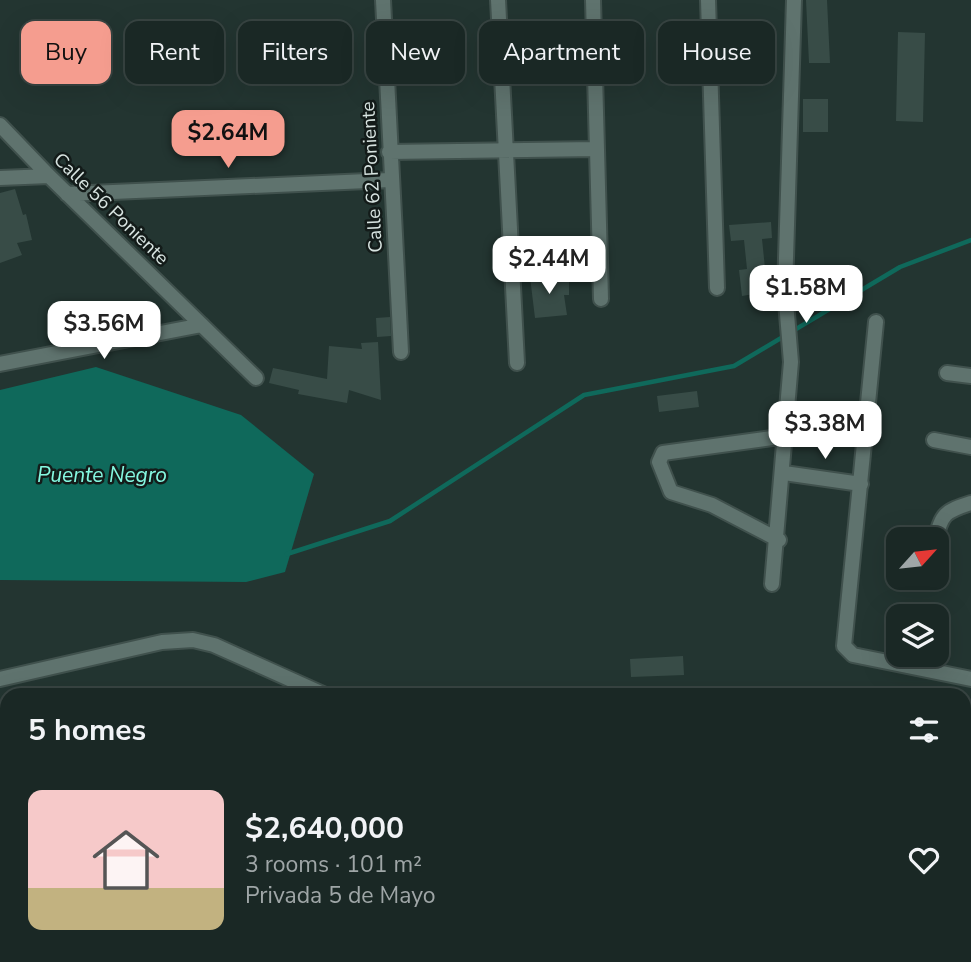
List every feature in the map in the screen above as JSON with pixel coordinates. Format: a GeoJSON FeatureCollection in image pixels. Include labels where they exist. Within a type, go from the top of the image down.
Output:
{"type":"FeatureCollection","features":[{"type":"Feature","properties":{"kind":"street","name":"Calle 62 Poniente"},"geometry":{"type":"LineString","coordinates":[[383,0],[390,180],[401,352]]}},
{"type":"Feature","properties":{"kind":"street"},"geometry":{"type":"LineString","coordinates":[[498,0],[517,363]]}},
{"type":"Feature","properties":{"kind":"street"},"geometry":{"type":"LineString","coordinates":[[593,0],[601,299]]}},
{"type":"Feature","properties":{"kind":"street"},"geometry":{"type":"LineString","coordinates":[[708,0],[717,288]]}},
{"type":"Feature","properties":{"kind":"street"},"geometry":{"type":"LineString","coordinates":[[772,584],[779,540],[791,362],[785,290],[794,0]]}},
{"type":"Feature","properties":{"kind":"street","name":"Calle 56 Poniente"},"geometry":{"type":"LineString","coordinates":[[0,125],[48,176],[256,378]]}},
{"type":"Feature","properties":{"kind":"street"},"geometry":{"type":"LineString","coordinates":[[389,152],[596,149]]}},
{"type":"Feature","properties":{"kind":"street"},"geometry":{"type":"LineString","coordinates":[[0,178],[48,176]]}},
{"type":"Feature","properties":{"kind":"street"},"geometry":{"type":"LineString","coordinates":[[67,194],[390,180]]}},
{"type":"Feature","properties":{"kind":"street"},"geometry":{"type":"LineString","coordinates":[[876,322],[844,646],[853,655],[971,679]]}},
{"type":"Feature","properties":{"kind":"street"},"geometry":{"type":"LineString","coordinates":[[0,364],[202,325]]}},
{"type":"Feature","properties":{"kind":"street"},"geometry":{"type":"LineString","coordinates":[[947,373],[971,376]]}},
{"type":"Feature","properties":{"kind":"street"},"geometry":{"type":"LineString","coordinates":[[779,540],[712,505],[671,492],[659,462],[663,453],[787,436]]}},
{"type":"Feature","properties":{"kind":"street"},"geometry":{"type":"LineString","coordinates":[[934,440],[971,447]]}},
{"type":"Feature","properties":{"kind":"street"},"geometry":{"type":"LineString","coordinates":[[784,473],[861,484]]}},
{"type":"Feature","properties":{"kind":"street"},"geometry":{"type":"LineString","coordinates":[[938,527],[944,515],[971,503]]}},
{"type":"Feature","properties":{"kind":"street"},"geometry":{"type":"LineString","coordinates":[[0,679],[162,642],[193,640],[214,645],[309,688]]}},
{"type":"Feature","properties":{"kind":"water","name":"Puente Negro"},"geometry":{"type":"Polygon","coordinates":[[[96,367],[241,415],[314,474],[285,572],[246,582],[0,580],[0,390],[96,367]]]}},
{"type":"Feature","properties":{"kind":"building"},"geometry":{"type":"Polygon","coordinates":[[[806,0],[827,0],[830,63],[809,63],[806,0]]]}},
{"type":"Feature","properties":{"kind":"building"},"geometry":{"type":"Polygon","coordinates":[[[898,32],[925,33],[923,122],[896,121],[898,32]]]}},
{"type":"Feature","properties":{"kind":"building"},"geometry":{"type":"Polygon","coordinates":[[[803,99],[828,99],[828,132],[803,132],[803,99]]]}},
{"type":"Feature","properties":{"kind":"building"},"geometry":{"type":"Polygon","coordinates":[[[15,189],[23,215],[26,214],[32,240],[17,243],[22,255],[0,263],[0,193],[15,189]]]}},
{"type":"Feature","properties":{"kind":"building"},"geometry":{"type":"Polygon","coordinates":[[[771,222],[772,238],[762,239],[769,307],[754,307],[754,294],[742,296],[739,270],[747,269],[744,240],[731,241],[729,225],[771,222]]]}},
{"type":"Feature","properties":{"kind":"building"},"geometry":{"type":"Polygon","coordinates":[[[550,275],[550,279],[569,279],[569,295],[564,295],[567,315],[535,318],[530,277],[550,275]]]}},
{"type":"Feature","properties":{"kind":"building"},"geometry":{"type":"Polygon","coordinates":[[[390,317],[391,336],[377,337],[376,318],[390,317]]]}},
{"type":"Feature","properties":{"kind":"building"},"geometry":{"type":"Polygon","coordinates":[[[378,342],[381,400],[349,390],[347,403],[298,394],[299,390],[269,383],[273,368],[327,379],[329,346],[362,349],[361,343],[378,342]]]}},
{"type":"Feature","properties":{"kind":"building"},"geometry":{"type":"Polygon","coordinates":[[[697,391],[699,407],[659,412],[657,396],[697,391]]]}},
{"type":"Feature","properties":{"kind":"building"},"geometry":{"type":"Polygon","coordinates":[[[683,656],[684,675],[631,677],[630,659],[683,656]]]}},
{"type":"Feature","properties":{"kind":"waterway"},"geometry":{"type":"LineString","coordinates":[[287,554],[390,521],[584,395],[734,366],[900,267],[971,240]]}}]}
